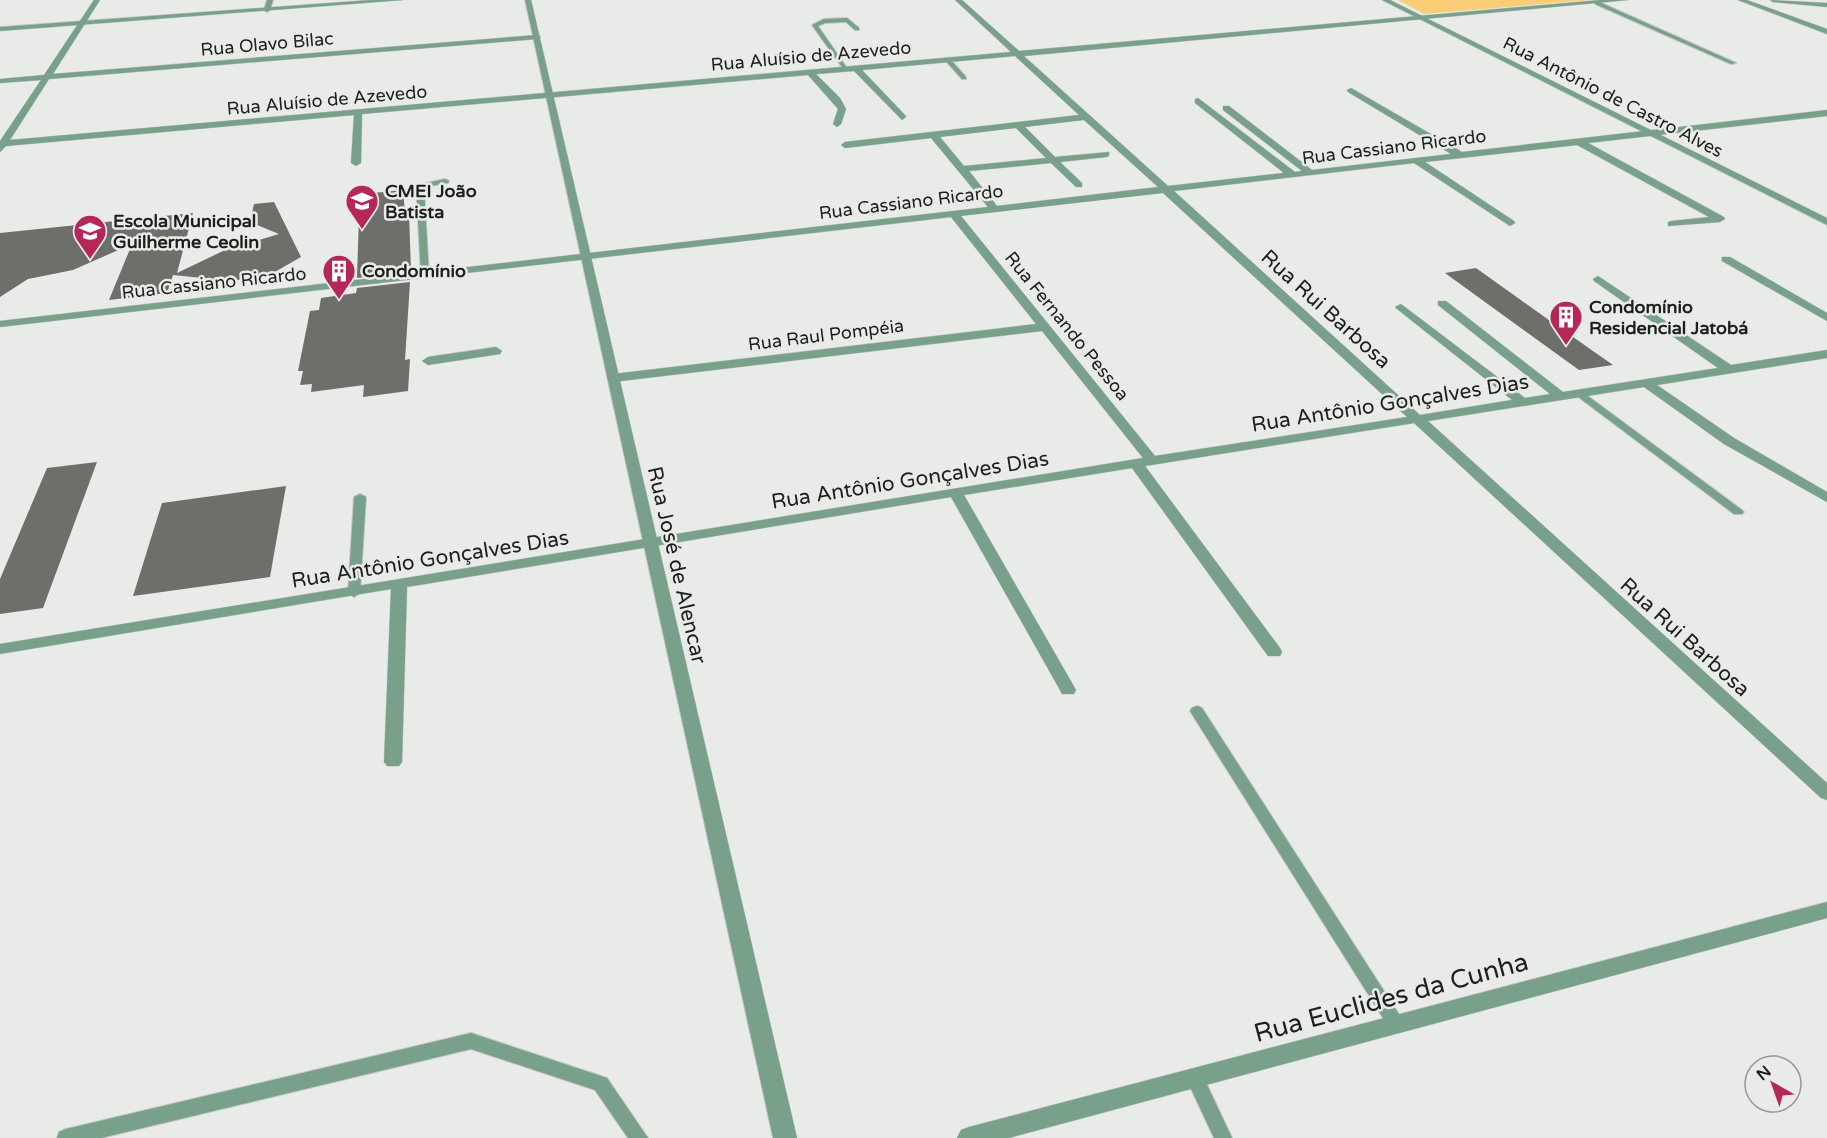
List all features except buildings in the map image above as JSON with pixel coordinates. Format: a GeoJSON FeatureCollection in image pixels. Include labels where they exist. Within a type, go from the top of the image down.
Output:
{"type":"FeatureCollection","features":[{"type":"Feature","properties":{"kind":"street"},"geometry":{"type":"LineString","coordinates":[[1,146],[97,0]]}},
{"type":"Feature","properties":{"kind":"street"},"geometry":{"type":"LineString","coordinates":[[0,29],[267,10],[342,2],[400,0]]}},
{"type":"Feature","properties":{"kind":"street","name":"Rua José de Alencar"},"geometry":{"type":"LineString","coordinates":[[528,0],[785,1138]]}},
{"type":"Feature","properties":{"kind":"street","name":"Rua Rui Barbosa"},"geometry":{"type":"LineString","coordinates":[[958,0],[1827,793]]}},
{"type":"Feature","properties":{"kind":"street","name":"Rua Antônio de Castro Alves"},"geometry":{"type":"LineString","coordinates":[[1385,0],[1827,222]]}},
{"type":"Feature","properties":{"kind":"street","name":"Rua Aluísio de Azevedo"},"geometry":{"type":"LineString","coordinates":[[1,146],[855,67],[1625,0]]}},
{"type":"Feature","properties":{"kind":"street"},"geometry":{"type":"LineString","coordinates":[[1741,0],[1827,32]]}},
{"type":"Feature","properties":{"kind":"street"},"geometry":{"type":"LineString","coordinates":[[1773,0],[1827,5]]}},
{"type":"Feature","properties":{"kind":"street","name":"Rua Olavo Bilac"},"geometry":{"type":"LineString","coordinates":[[0,81],[537,37]]}},
{"type":"Feature","properties":{"kind":"street"},"geometry":{"type":"LineString","coordinates":[[855,67],[902,117]]}},
{"type":"Feature","properties":{"kind":"street"},"geometry":{"type":"LineString","coordinates":[[810,72],[837,100],[842,110],[837,124]]}},
{"type":"Feature","properties":{"kind":"street"},"geometry":{"type":"LineString","coordinates":[[1351,90],[1460,155]]}},
{"type":"Feature","properties":{"kind":"street"},"geometry":{"type":"LineString","coordinates":[[1198,101],[1293,175]]}},
{"type":"Feature","properties":{"kind":"street"},"geometry":{"type":"LineString","coordinates":[[1226,108],[1311,173]]}},
{"type":"Feature","properties":{"kind":"street"},"geometry":{"type":"LineString","coordinates":[[356,163],[358,112]]}},
{"type":"Feature","properties":{"kind":"street","name":"Rua Cassiano Ricardo"},"geometry":{"type":"LineString","coordinates":[[0,324],[1827,113]]}},
{"type":"Feature","properties":{"kind":"street"},"geometry":{"type":"LineString","coordinates":[[845,145],[1086,117]]}},
{"type":"Feature","properties":{"kind":"street"},"geometry":{"type":"LineString","coordinates":[[1018,125],[1079,185]]}},
{"type":"Feature","properties":{"kind":"street"},"geometry":{"type":"LineString","coordinates":[[934,135],[994,208]]}},
{"type":"Feature","properties":{"kind":"street"},"geometry":{"type":"LineString","coordinates":[[1579,142],[1720,219],[1672,224]]}},
{"type":"Feature","properties":{"kind":"street"},"geometry":{"type":"LineString","coordinates":[[962,169],[1106,154]]}},
{"type":"Feature","properties":{"kind":"street"},"geometry":{"type":"LineString","coordinates":[[1417,160],[1510,223]]}},
{"type":"Feature","properties":{"kind":"street","name":"Rua Fernando Pessoa"},"geometry":{"type":"LineString","coordinates":[[953,213],[1153,462]]}},
{"type":"Feature","properties":{"kind":"street"},"geometry":{"type":"LineString","coordinates":[[1726,259],[1827,318]]}},
{"type":"Feature","properties":{"kind":"street"},"geometry":{"type":"LineString","coordinates":[[1598,279],[1730,370]]}},
{"type":"Feature","properties":{"kind":"street"},"geometry":{"type":"LineString","coordinates":[[1442,303],[1563,397]]}},
{"type":"Feature","properties":{"kind":"street"},"geometry":{"type":"LineString","coordinates":[[1401,308],[1522,403]]}},
{"type":"Feature","properties":{"kind":"street","name":"Rua Raul Pompéia"},"geometry":{"type":"LineString","coordinates":[[613,378],[1044,327]]}},
{"type":"Feature","properties":{"kind":"street"},"geometry":{"type":"LineString","coordinates":[[428,361],[495,351]]}},
{"type":"Feature","properties":{"kind":"street","name":"Rua Antônio Gonçalves Dias"},"geometry":{"type":"LineString","coordinates":[[0,649],[399,586],[955,492],[1827,354]]}},
{"type":"Feature","properties":{"kind":"street"},"geometry":{"type":"LineString","coordinates":[[1647,383],[1729,441],[1827,498]]}},
{"type":"Feature","properties":{"kind":"street"},"geometry":{"type":"LineString","coordinates":[[1137,465],[1274,652]]}},
{"type":"Feature","properties":{"kind":"street"},"geometry":{"type":"LineString","coordinates":[[955,492],[1068,690]]}},
{"type":"Feature","properties":{"kind":"street"},"geometry":{"type":"LineString","coordinates":[[393,762],[399,586]]}},
{"type":"Feature","properties":{"kind":"street","name":"Rua Euclides da Cunha"},"geometry":{"type":"LineString","coordinates":[[969,1138],[1827,910]]}},
{"type":"Feature","properties":{"kind":"lane"},"geometry":{"type":"LineString","coordinates":[[267,10],[270,0]]}},
{"type":"Feature","properties":{"kind":"lane"},"geometry":{"type":"LineString","coordinates":[[1597,3],[1732,63]]}},
{"type":"Feature","properties":{"kind":"lane"},"geometry":{"type":"LineString","coordinates":[[844,68],[814,25],[824,21],[847,20],[857,29]]}},
{"type":"Feature","properties":{"kind":"lane"},"geometry":{"type":"LineString","coordinates":[[947,59],[964,78]]}},
{"type":"Feature","properties":{"kind":"lane"},"geometry":{"type":"LineString","coordinates":[[425,275],[420,185],[445,181]]}},
{"type":"Feature","properties":{"kind":"lane"},"geometry":{"type":"LineString","coordinates":[[1581,394],[1738,512]]}},
{"type":"Feature","properties":{"kind":"lane"},"geometry":{"type":"LineString","coordinates":[[354,593],[360,497]]}},
{"type":"Feature","properties":{"kind":"lane"},"geometry":{"type":"LineString","coordinates":[[1197,711],[1396,1024]]}},
{"type":"Feature","properties":{"kind":"lane"},"geometry":{"type":"LineString","coordinates":[[66,1138],[471,1041],[601,1084],[639,1138]]}},
{"type":"Feature","properties":{"kind":"lane"},"geometry":{"type":"LineString","coordinates":[[1195,1077],[1223,1138]]}},
{"type":"Feature","properties":{"kind":"shaded area"},"geometry":{"type":"Polygon","coordinates":[[[1398,0],[1590,0],[1424,14],[1398,0]]]}},
{"type":"Feature","properties":{"kind":"place","name":"CMEI João Batista"},"geometry":{"type":"Point","coordinates":[362,230]}},
{"type":"Feature","properties":{"kind":"place","name":"Escola Municipal Guilherme Ceolin"},"geometry":{"type":"Point","coordinates":[90,260]}},
{"type":"Feature","properties":{"kind":"place","name":"Condomínio"},"geometry":{"type":"Point","coordinates":[339,300]}},
{"type":"Feature","properties":{"kind":"place","name":"Condomínio Residencial Jatobá"},"geometry":{"type":"Point","coordinates":[1566,346]}}]}
